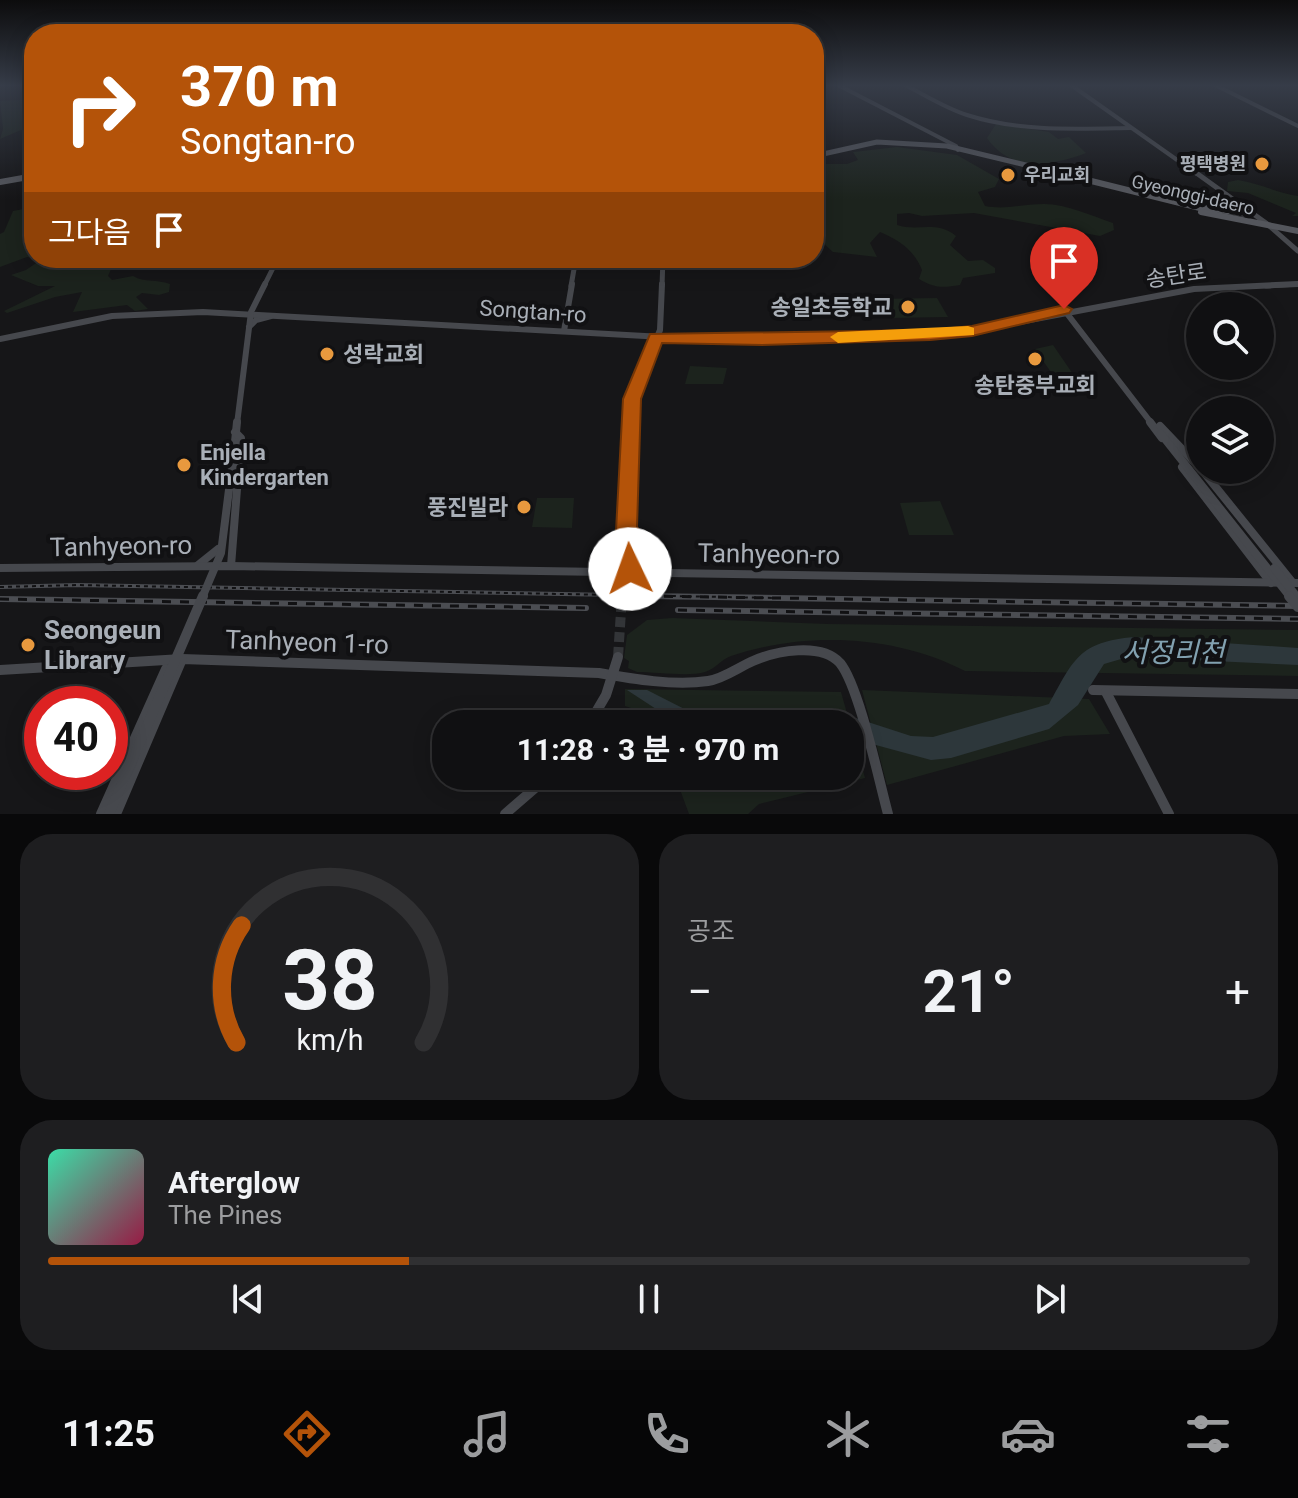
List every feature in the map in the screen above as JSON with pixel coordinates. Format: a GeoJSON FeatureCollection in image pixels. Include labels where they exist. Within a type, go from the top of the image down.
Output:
{"type":"FeatureCollection","features":[{"type":"Feature","properties":{"kind":"main road","name":"Gyeonggi-daero"},"geometry":{"type":"LineString","coordinates":[[824,155],[877,142],[933,144],[1268,225],[1298,229]]}},
{"type":"Feature","properties":{"kind":"main road","name":"Gyeonggi-daero"},"geometry":{"type":"LineString","coordinates":[[824,156],[890,144],[957,149]]}},
{"type":"Feature","properties":{"kind":"main road"},"geometry":{"type":"LineString","coordinates":[[0,181],[24,177]]}},
{"type":"Feature","properties":{"kind":"main road","name":"Gyeonggi-daero"},"geometry":{"type":"LineString","coordinates":[[1083,181],[1268,225]]}},
{"type":"Feature","properties":{"kind":"main road"},"geometry":{"type":"LineString","coordinates":[[1207,210],[1246,214],[1234,201]]}},
{"type":"Feature","properties":{"kind":"street"},"geometry":{"type":"LineString","coordinates":[[910,123],[957,149]]}},
{"type":"Feature","properties":{"kind":"street"},"geometry":{"type":"LineString","coordinates":[[1003,123],[1053,130],[1132,127]]}},
{"type":"Feature","properties":{"kind":"street"},"geometry":{"type":"LineString","coordinates":[[1126,123],[1268,225],[1298,251]]}},
{"type":"Feature","properties":{"kind":"street"},"geometry":{"type":"LineString","coordinates":[[933,144],[942,140]]}},
{"type":"Feature","properties":{"kind":"street"},"geometry":{"type":"LineString","coordinates":[[109,814],[221,553],[251,312],[273,268]]}},
{"type":"Feature","properties":{"kind":"street"},"geometry":{"type":"LineString","coordinates":[[564,331],[574,268]]}},
{"type":"Feature","properties":{"kind":"street"},"geometry":{"type":"LineString","coordinates":[[623,573],[630,569],[632,535],[626,531],[632,399],[660,330],[663,268]]}},
{"type":"Feature","properties":{"kind":"street","name":"송탄로"},"geometry":{"type":"LineString","coordinates":[[1066,311],[1194,289],[1298,282]]}},
{"type":"Feature","properties":{"kind":"street"},"geometry":{"type":"LineString","coordinates":[[1066,311],[1298,607]]}},
{"type":"Feature","properties":{"kind":"street","name":"Songtan-ro"},"geometry":{"type":"LineString","coordinates":[[0,339],[112,316],[251,312],[747,340],[930,335],[972,331],[1066,311]]}},
{"type":"Feature","properties":{"kind":"street"},"geometry":{"type":"LineString","coordinates":[[249,327],[265,316],[281,315]]}},
{"type":"Feature","properties":{"kind":"street"},"geometry":{"type":"LineString","coordinates":[[1163,434],[1186,455]]}},
{"type":"Feature","properties":{"kind":"street"},"geometry":{"type":"LineString","coordinates":[[1163,434],[1163,441],[1271,583]]}},
{"type":"Feature","properties":{"kind":"street"},"geometry":{"type":"LineString","coordinates":[[1163,434],[1298,598]]}},
{"type":"Feature","properties":{"kind":"street"},"geometry":{"type":"LineString","coordinates":[[211,566],[218,549],[231,443],[235,437]]}},
{"type":"Feature","properties":{"kind":"street"},"geometry":{"type":"LineString","coordinates":[[231,566],[241,438],[235,437]]}},
{"type":"Feature","properties":{"kind":"street"},"geometry":{"type":"LineString","coordinates":[[1214,484],[1296,583]]}},
{"type":"Feature","properties":{"kind":"street"},"geometry":{"type":"LineString","coordinates":[[195,566],[218,549]]}},
{"type":"Feature","properties":{"kind":"street","name":"Tanhyeon-ro"},"geometry":{"type":"LineString","coordinates":[[0,568],[231,566],[1296,583]]}},
{"type":"Feature","properties":{"kind":"street","name":"Tanhyeon 1-ro"},"geometry":{"type":"LineString","coordinates":[[0,670],[176,659],[599,673],[636,680],[710,681],[757,659],[808,650],[824,652],[839,662],[851,682],[888,814]]}},
{"type":"Feature","properties":{"kind":"street"},"geometry":{"type":"LineString","coordinates":[[596,710],[613,676],[618,657]]}},
{"type":"Feature","properties":{"kind":"street"},"geometry":{"type":"LineString","coordinates":[[101,814],[176,659]]}},
{"type":"Feature","properties":{"kind":"street"},"geometry":{"type":"LineString","coordinates":[[116,814],[176,659]]}},
{"type":"Feature","properties":{"kind":"street"},"geometry":{"type":"LineString","coordinates":[[1093,690],[1298,694]]}},
{"type":"Feature","properties":{"kind":"street"},"geometry":{"type":"LineString","coordinates":[[1106,692],[1169,814]]}},
{"type":"Feature","properties":{"kind":"street"},"geometry":{"type":"LineString","coordinates":[[505,814],[533,790]]}},
{"type":"Feature","properties":{"kind":"shaded area"},"geometry":{"type":"Polygon","coordinates":[[[2,123],[24,123],[24,130],[0,139],[2,123]]]}},
{"type":"Feature","properties":{"kind":"shaded area"},"geometry":{"type":"Polygon","coordinates":[[[996,124],[1049,132],[1058,139],[1069,137],[1086,153],[1046,163],[1020,162],[997,149],[987,138],[996,124]]]}},
{"type":"Feature","properties":{"kind":"shaded area"},"geometry":{"type":"Polygon","coordinates":[[[897,147],[957,155],[999,179],[995,187],[978,192],[985,206],[1062,206],[1113,223],[1114,230],[1100,236],[974,213],[897,214],[897,225],[949,231],[956,236],[950,245],[968,261],[983,260],[995,268],[995,273],[963,278],[960,285],[934,286],[919,279],[922,270],[910,251],[880,232],[870,243],[877,257],[833,252],[824,244],[824,164],[847,164],[858,160],[853,152],[897,147]]]}},
{"type":"Feature","properties":{"kind":"shaded area"},"geometry":{"type":"Polygon","coordinates":[[[1238,180],[1298,196],[1298,216],[1292,216],[1296,213],[1248,193],[1227,191],[1228,182],[1238,180]]]}},
{"type":"Feature","properties":{"kind":"shaded area"},"geometry":{"type":"Polygon","coordinates":[[[24,209],[24,258],[0,267],[0,234],[4,232],[13,211],[24,209]]]}},
{"type":"Feature","properties":{"kind":"shaded area"},"geometry":{"type":"Polygon","coordinates":[[[113,268],[108,276],[112,280],[133,276],[170,284],[169,292],[159,295],[142,293],[136,297],[148,309],[135,311],[127,305],[73,312],[82,292],[55,297],[7,313],[4,311],[55,286],[38,286],[11,275],[26,270],[113,268]]]}},
{"type":"Feature","properties":{"kind":"shaded area"},"geometry":{"type":"Polygon","coordinates":[[[937,298],[948,317],[890,318],[875,299],[937,298]]]}},
{"type":"Feature","properties":{"kind":"shaded area"},"geometry":{"type":"Polygon","coordinates":[[[1053,345],[1077,380],[1057,381],[1035,349],[1053,345]]]}},
{"type":"Feature","properties":{"kind":"shaded area"},"geometry":{"type":"Polygon","coordinates":[[[690,366],[727,368],[723,384],[685,384],[690,366]]]}},
{"type":"Feature","properties":{"kind":"shaded area"},"geometry":{"type":"Polygon","coordinates":[[[537,498],[574,498],[572,528],[532,527],[537,498]]]}},
{"type":"Feature","properties":{"kind":"shaded area"},"geometry":{"type":"Polygon","coordinates":[[[940,501],[954,535],[909,535],[900,503],[940,501]]]}},
{"type":"Feature","properties":{"kind":"shaded area"},"geometry":{"type":"Polygon","coordinates":[[[672,618],[828,624],[1298,630],[1298,676],[965,671],[909,650],[880,644],[820,640],[760,648],[731,656],[709,671],[699,673],[637,672],[628,668],[629,661],[624,658],[627,635],[647,620],[672,618]]]}},
{"type":"Feature","properties":{"kind":"shaded area"},"geometry":{"type":"Polygon","coordinates":[[[625,689],[841,692],[846,710],[637,710],[625,706],[625,689]]]}},
{"type":"Feature","properties":{"kind":"shaded area"},"geometry":{"type":"Polygon","coordinates":[[[862,690],[1089,699],[1110,734],[1064,736],[887,785],[862,690]]]}},
{"type":"Feature","properties":{"kind":"shaded area"},"geometry":{"type":"Polygon","coordinates":[[[680,790],[816,790],[759,804],[748,814],[689,814],[680,790]]]}},
{"type":"Feature","properties":{"kind":"water","name":"서정리천"},"geometry":{"type":"Polygon","coordinates":[[[1134,637],[1298,648],[1298,665],[1128,657],[1104,664],[1078,705],[1049,729],[951,758],[931,760],[864,742],[864,721],[911,736],[933,737],[1049,704],[1080,656],[1101,643],[1134,637]]]}},
{"type":"Feature","properties":{"kind":"water"},"geometry":{"type":"Polygon","coordinates":[[[627,690],[647,690],[686,710],[658,710],[627,690]]]}},
{"type":"Feature","properties":{"kind":"tunnel"},"geometry":{"type":"LineString","coordinates":[[622,598],[626,531]]}},
{"type":"Feature","properties":{"kind":"tunnel"},"geometry":{"type":"LineString","coordinates":[[618,657],[622,596]]}},
{"type":"Feature","properties":{"kind":"railway"},"geometry":{"type":"LineString","coordinates":[[0,587],[77,585],[777,598]]}},
{"type":"Feature","properties":{"kind":"railway"},"geometry":{"type":"LineString","coordinates":[[646,596],[1298,606]]}},
{"type":"Feature","properties":{"kind":"railway"},"geometry":{"type":"LineString","coordinates":[[0,599],[586,608]]}},
{"type":"Feature","properties":{"kind":"railway"},"geometry":{"type":"LineString","coordinates":[[678,610],[1298,619]]}},
{"type":"Feature","properties":{"kind":"slow traffic"},"geometry":{"type":"LineString","coordinates":[[838,337],[968,331]]}},
{"type":"Feature","properties":{"kind":"place","name":"평택병원"},"geometry":{"type":"Point","coordinates":[1262,164]}},
{"type":"Feature","properties":{"kind":"place","name":"우리교회"},"geometry":{"type":"Point","coordinates":[1008,175]}},
{"type":"Feature","properties":{"kind":"place","name":"송일초등학교"},"geometry":{"type":"Point","coordinates":[908,307]}},
{"type":"Feature","properties":{"kind":"place","name":"성락교회"},"geometry":{"type":"Point","coordinates":[327,354]}},
{"type":"Feature","properties":{"kind":"place","name":"송탄중부교회"},"geometry":{"type":"Point","coordinates":[1035,359]}},
{"type":"Feature","properties":{"kind":"place","name":"Enjella Kindergarten"},"geometry":{"type":"Point","coordinates":[184,465]}},
{"type":"Feature","properties":{"kind":"place","name":"풍진빌라"},"geometry":{"type":"Point","coordinates":[524,507]}},
{"type":"Feature","properties":{"kind":"place","name":"Seongeun Library"},"geometry":{"type":"Point","coordinates":[28,645]}},
{"type":"Feature","properties":{"kind":"route"},"geometry":{"type":"LineString","coordinates":[[630,569],[632,535],[626,531],[632,399],[656,337],[762,340],[930,335],[972,331],[1058,313],[1064,309]]}}]}
